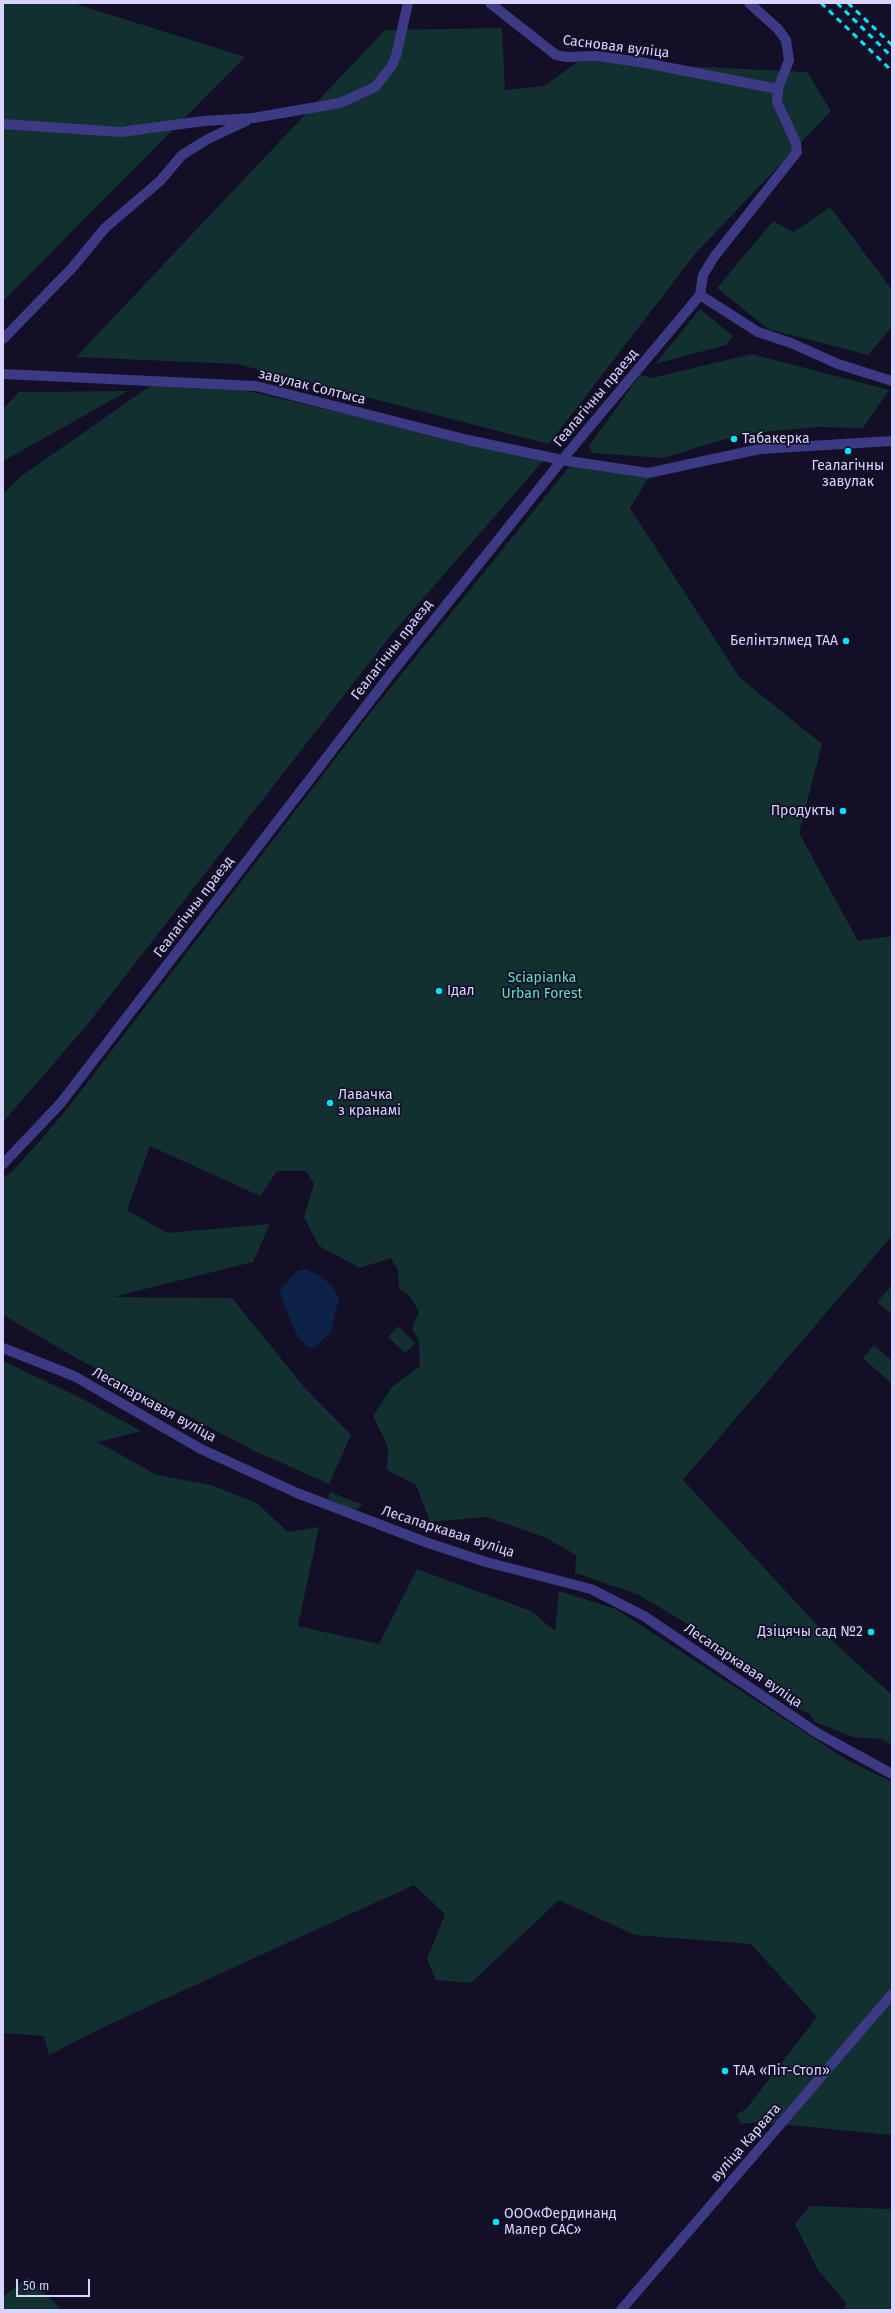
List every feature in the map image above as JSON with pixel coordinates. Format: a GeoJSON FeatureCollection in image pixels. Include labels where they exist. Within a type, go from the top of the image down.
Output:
{"type":"FeatureCollection","features":[{"type":"Feature","properties":{"kind":"street"},"geometry":{"type":"LineString","coordinates":[[3,124],[121,132],[204,121],[253,118],[340,103],[375,87],[391,67],[396,56],[408,3]]}},
{"type":"Feature","properties":{"kind":"street","name":"Сасновая вуліца"},"geometry":{"type":"LineString","coordinates":[[490,3],[556,54],[567,57],[596,56],[640,62],[778,89]]}},
{"type":"Feature","properties":{"kind":"street"},"geometry":{"type":"LineString","coordinates":[[750,3],[778,29],[786,40],[789,60],[778,89],[777,102],[796,143],[797,152],[714,257],[703,275],[700,295],[758,332],[791,343],[838,364],[892,381]]}},
{"type":"Feature","properties":{"kind":"street"},"geometry":{"type":"LineString","coordinates":[[3,339],[72,268],[105,228],[160,181],[182,155],[208,139],[253,118]]}},
{"type":"Feature","properties":{"kind":"street","name":"Геалагічны праезд"},"geometry":{"type":"LineString","coordinates":[[3,1164],[60,1104],[390,675],[562,460],[700,295]]}},
{"type":"Feature","properties":{"kind":"street","name":"завулак Солтыса"},"geometry":{"type":"LineString","coordinates":[[3,374],[256,386],[456,437],[562,460],[648,474],[760,449],[892,440]]}},
{"type":"Feature","properties":{"kind":"street","name":"Лесапаркавая вуліца"},"geometry":{"type":"LineString","coordinates":[[3,1348],[74,1376],[201,1448],[297,1493],[428,1543],[486,1562],[591,1589],[644,1616],[817,1733],[892,1774]]}},
{"type":"Feature","properties":{"kind":"street","name":"вуліца Карвата"},"geometry":{"type":"LineString","coordinates":[[622,2310],[892,1994]]}},
{"type":"Feature","properties":{"kind":"green space"},"geometry":{"type":"Polygon","coordinates":[[[3,3],[73,3],[245,57],[3,301],[3,3]]]}},
{"type":"Feature","properties":{"kind":"green space"},"geometry":{"type":"Polygon","coordinates":[[[502,28],[505,90],[544,86],[579,61],[807,72],[831,111],[695,254],[549,444],[237,364],[76,357],[385,30],[502,28]]]}},
{"type":"Feature","properties":{"kind":"green space"},"geometry":{"type":"Polygon","coordinates":[[[830,207],[892,290],[892,327],[868,355],[768,329],[717,288],[773,221],[794,232],[830,207]]]}},
{"type":"Feature","properties":{"kind":"green space"},"geometry":{"type":"Polygon","coordinates":[[[700,309],[733,336],[726,345],[655,364],[700,309]]]}},
{"type":"Feature","properties":{"kind":"green space"},"geometry":{"type":"Polygon","coordinates":[[[752,354],[889,390],[863,428],[818,427],[742,434],[663,458],[592,453],[589,446],[640,375],[652,378],[752,354]]]}},
{"type":"Feature","properties":{"kind":"green space"},"geometry":{"type":"Polygon","coordinates":[[[160,379],[231,387],[544,460],[391,635],[87,1025],[3,1122],[3,494],[20,477],[160,379]]]}},
{"type":"Feature","properties":{"kind":"green space"},"geometry":{"type":"Polygon","coordinates":[[[128,391],[3,461],[3,409],[19,392],[128,391]]]}},
{"type":"Feature","properties":{"kind":"green space","name":"Sciapianka Urban Forest"},"geometry":{"type":"Polygon","coordinates":[[[574,461],[635,470],[655,467],[630,508],[740,678],[822,744],[799,833],[858,941],[892,936],[892,1236],[683,1480],[829,1638],[892,1695],[892,1745],[881,1739],[853,1737],[815,1722],[809,1713],[793,1707],[750,1667],[698,1630],[637,1594],[575,1573],[576,1555],[546,1538],[487,1517],[430,1522],[416,1485],[387,1470],[388,1447],[373,1416],[392,1387],[420,1366],[419,1342],[412,1328],[419,1312],[410,1296],[399,1289],[398,1270],[391,1258],[360,1268],[319,1246],[304,1217],[314,1184],[306,1171],[277,1171],[260,1196],[150,1146],[127,1210],[167,1233],[270,1224],[253,1262],[113,1297],[232,1298],[304,1387],[351,1435],[329,1484],[255,1451],[76,1358],[3,1315],[3,1178],[13,1171],[64,1113],[371,712],[574,461]]]}},
{"type":"Feature","properties":{"kind":"green space"},"geometry":{"type":"Polygon","coordinates":[[[892,1285],[892,1314],[877,1302],[892,1285]]]}},
{"type":"Feature","properties":{"kind":"green space"},"geometry":{"type":"Polygon","coordinates":[[[398,1326],[415,1343],[405,1353],[388,1337],[398,1326]]]}},
{"type":"Feature","properties":{"kind":"green space"},"geometry":{"type":"Polygon","coordinates":[[[874,1345],[892,1361],[891,1383],[863,1358],[874,1345]]]}},
{"type":"Feature","properties":{"kind":"green space"},"geometry":{"type":"Polygon","coordinates":[[[3,1361],[81,1398],[141,1431],[98,1442],[157,1475],[211,1485],[257,1503],[288,1532],[319,1527],[298,1626],[379,1644],[417,1569],[531,1611],[555,1631],[559,1591],[616,1609],[847,1760],[892,1782],[892,2135],[758,2122],[741,2124],[736,2115],[746,2109],[817,2017],[751,1944],[635,1935],[559,1900],[471,1983],[436,1980],[427,1959],[445,1914],[414,1885],[108,2025],[49,2055],[44,2036],[3,2033],[3,1361]]]}},
{"type":"Feature","properties":{"kind":"green space"},"geometry":{"type":"Polygon","coordinates":[[[330,1492],[363,1505],[355,1510],[328,1499],[330,1492]]]}},
{"type":"Feature","properties":{"kind":"green space"},"geometry":{"type":"Polygon","coordinates":[[[810,2206],[892,2209],[892,2310],[844,2310],[846,2303],[818,2270],[795,2224],[810,2206]]]}},
{"type":"Feature","properties":{"kind":"green space"},"geometry":{"type":"Polygon","coordinates":[[[28,2277],[62,2310],[3,2310],[3,2297],[28,2277]]]}},
{"type":"Feature","properties":{"kind":"water"},"geometry":{"type":"Polygon","coordinates":[[[298,1270],[307,1270],[321,1276],[333,1287],[339,1298],[331,1332],[314,1348],[306,1346],[296,1333],[282,1299],[280,1290],[298,1270]]]}},
{"type":"Feature","properties":{"kind":"railway"},"geometry":{"type":"LineString","coordinates":[[821,3],[892,71]]}},
{"type":"Feature","properties":{"kind":"railway"},"geometry":{"type":"LineString","coordinates":[[837,3],[892,57]]}},
{"type":"Feature","properties":{"kind":"railway"},"geometry":{"type":"LineString","coordinates":[[848,3],[892,45]]}},
{"type":"Feature","properties":{"kind":"place","name":"Табакерка"},"geometry":{"type":"Point","coordinates":[734,439]}},
{"type":"Feature","properties":{"kind":"place","name":"Геалагічны завулак"},"geometry":{"type":"Point","coordinates":[848,451]}},
{"type":"Feature","properties":{"kind":"place","name":"Белінтэлмед ТАА"},"geometry":{"type":"Point","coordinates":[846,641]}},
{"type":"Feature","properties":{"kind":"place","name":"Продукты"},"geometry":{"type":"Point","coordinates":[843,811]}},
{"type":"Feature","properties":{"kind":"place","name":"Ідал"},"geometry":{"type":"Point","coordinates":[439,991]}},
{"type":"Feature","properties":{"kind":"place","name":"Лавачка з кранамі"},"geometry":{"type":"Point","coordinates":[330,1103]}},
{"type":"Feature","properties":{"kind":"place","name":"Дзіцячы сад №2"},"geometry":{"type":"Point","coordinates":[871,1632]}},
{"type":"Feature","properties":{"kind":"place","name":"ТАА «Піт-Стоп»"},"geometry":{"type":"Point","coordinates":[725,2071]}},
{"type":"Feature","properties":{"kind":"place","name":"ООО«Фердинанд Малер САС»"},"geometry":{"type":"Point","coordinates":[496,2222]}}]}
